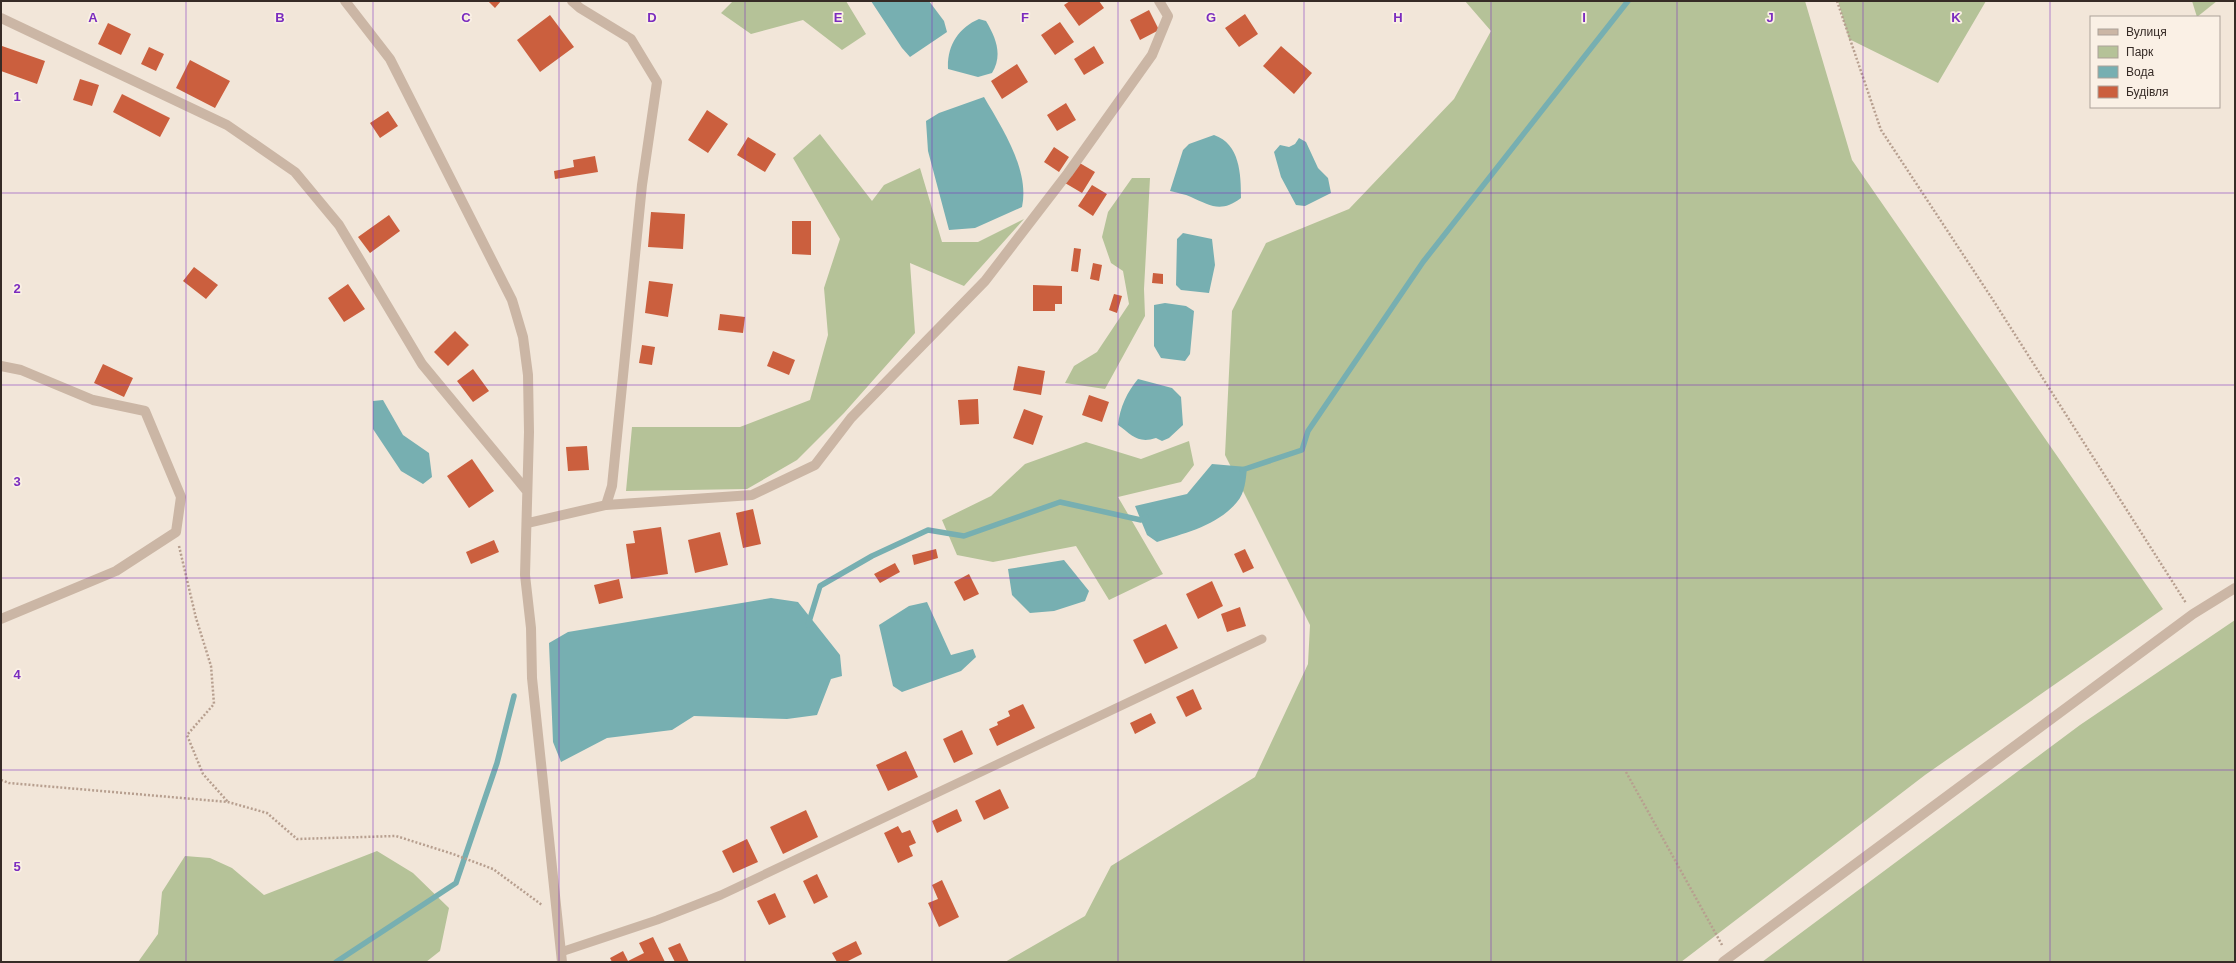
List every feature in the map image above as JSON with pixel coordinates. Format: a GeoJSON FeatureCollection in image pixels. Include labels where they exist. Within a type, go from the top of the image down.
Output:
{"type":"FeatureCollection","features":[{"type":"Feature","properties":{"kind":"street"},"geometry":{"type":"LineString","coordinates":[[344,1],[390,59],[512,300],[523,337],[528,375],[529,432],[527,491],[528,523],[525,575],[532,628],[532,678],[562,962]]}},
{"type":"Feature","properties":{"kind":"street"},"geometry":{"type":"LineString","coordinates":[[572,1],[580,8],[631,39],[657,82],[642,185],[612,486],[606,505]]}},
{"type":"Feature","properties":{"kind":"street"},"geometry":{"type":"LineString","coordinates":[[528,523],[606,505],[752,495],[815,465],[851,418],[985,281],[1068,173],[1152,55],[1168,16],[1159,1]]}},
{"type":"Feature","properties":{"kind":"street"},"geometry":{"type":"LineString","coordinates":[[1,18],[228,125],[295,172],[339,225],[422,364],[527,491]]}},
{"type":"Feature","properties":{"kind":"street"},"geometry":{"type":"LineString","coordinates":[[1,366],[21,370],[93,400],[145,411],[181,497],[176,532],[116,571],[1,619]]}},
{"type":"Feature","properties":{"kind":"street"},"geometry":{"type":"LineString","coordinates":[[1726,960],[2193,614],[2235,588]]}},
{"type":"Feature","properties":{"kind":"lane"},"geometry":{"type":"LineString","coordinates":[[560,952],[657,920],[721,895],[1262,639]]}},
{"type":"Feature","properties":{"kind":"path"},"geometry":{"type":"LineString","coordinates":[[1837,1],[1881,130],[1993,300],[2193,614]]}},
{"type":"Feature","properties":{"kind":"path"},"geometry":{"type":"LineString","coordinates":[[176,532],[196,618],[211,666],[214,704],[187,735],[203,774],[228,802]]}},
{"type":"Feature","properties":{"kind":"path"},"geometry":{"type":"LineString","coordinates":[[1626,772],[1726,960]]}},
{"type":"Feature","properties":{"kind":"path"},"geometry":{"type":"LineString","coordinates":[[1,780],[9,783],[228,802],[267,813],[296,839],[396,836],[453,854],[493,869],[557,916]]}},
{"type":"Feature","properties":{"kind":"green space"},"geometry":{"type":"Polygon","coordinates":[[[733,1],[846,1],[866,34],[842,50],[803,20],[751,34],[721,13],[733,1]]]}},
{"type":"Feature","properties":{"kind":"green space"},"geometry":{"type":"Polygon","coordinates":[[[1465,1],[1805,1],[1852,160],[2163,609],[1925,775],[1681,962],[1005,962],[1085,916],[1111,866],[1255,777],[1308,664],[1310,625],[1225,455],[1232,311],[1266,243],[1349,209],[1454,99],[1491,31],[1465,1]]]}},
{"type":"Feature","properties":{"kind":"green space"},"geometry":{"type":"Polygon","coordinates":[[[1838,1],[1986,1],[1938,83],[1849,39],[1838,1]]]}},
{"type":"Feature","properties":{"kind":"green space"},"geometry":{"type":"Polygon","coordinates":[[[2192,1],[2217,1],[2198,16],[2197,16],[2192,1]]]}},
{"type":"Feature","properties":{"kind":"green space"},"geometry":{"type":"Polygon","coordinates":[[[820,134],[872,201],[884,185],[920,168],[942,242],[978,242],[1024,219],[964,286],[910,263],[915,333],[844,413],[797,460],[747,489],[626,491],[632,427],[740,427],[810,400],[828,335],[824,288],[840,239],[793,158],[820,134]]]}},
{"type":"Feature","properties":{"kind":"green space"},"geometry":{"type":"Polygon","coordinates":[[[1132,178],[1150,178],[1144,289],[1145,316],[1105,389],[1065,383],[1074,366],[1097,352],[1129,304],[1123,271],[1111,263],[1102,237],[1108,212],[1132,178]]]}},
{"type":"Feature","properties":{"kind":"green space"},"geometry":{"type":"Polygon","coordinates":[[[1189,441],[1194,465],[1181,482],[1118,497],[1163,574],[1109,600],[1076,546],[993,562],[957,555],[942,520],[991,496],[1025,464],[1086,442],[1141,459],[1189,441]]]}},
{"type":"Feature","properties":{"kind":"green space"},"geometry":{"type":"Polygon","coordinates":[[[2235,620],[2235,962],[1762,962],[2080,725],[2235,620]]]}},
{"type":"Feature","properties":{"kind":"green space"},"geometry":{"type":"Polygon","coordinates":[[[377,851],[413,873],[449,908],[440,951],[426,962],[138,962],[158,934],[162,892],[185,856],[210,858],[232,868],[264,895],[377,851]]]}},
{"type":"Feature","properties":{"kind":"water"},"geometry":{"type":"Polygon","coordinates":[[[871,1],[929,1],[944,21],[947,32],[910,57],[902,48],[871,1]]]}},
{"type":"Feature","properties":{"kind":"water"},"geometry":{"type":"Polygon","coordinates":[[[979,19],[986,21],[993,34],[997,47],[997,60],[992,73],[978,77],[948,69],[949,53],[955,39],[965,27],[979,19]]]}},
{"type":"Feature","properties":{"kind":"water"},"geometry":{"type":"Polygon","coordinates":[[[984,97],[999,122],[1013,150],[1018,164],[1022,179],[1022,207],[975,228],[949,230],[928,151],[926,121],[939,113],[984,97]]]}},
{"type":"Feature","properties":{"kind":"water"},"geometry":{"type":"Polygon","coordinates":[[[1214,135],[1223,139],[1234,153],[1240,179],[1241,198],[1234,203],[1222,207],[1210,205],[1186,195],[1170,191],[1183,150],[1189,144],[1214,135]]]}},
{"type":"Feature","properties":{"kind":"water"},"geometry":{"type":"Polygon","coordinates":[[[1299,138],[1306,142],[1318,168],[1328,178],[1331,193],[1305,206],[1296,205],[1281,177],[1274,152],[1280,145],[1289,147],[1295,144],[1299,138]]]}},
{"type":"Feature","properties":{"kind":"water"},"geometry":{"type":"Polygon","coordinates":[[[1183,233],[1212,239],[1215,265],[1209,293],[1181,290],[1176,285],[1177,239],[1183,233]]]}},
{"type":"Feature","properties":{"kind":"water"},"geometry":{"type":"Polygon","coordinates":[[[1165,303],[1186,306],[1194,311],[1190,354],[1185,361],[1161,358],[1154,346],[1154,305],[1165,303]]]}},
{"type":"Feature","properties":{"kind":"water"},"geometry":{"type":"Polygon","coordinates":[[[1138,379],[1172,388],[1181,397],[1183,425],[1169,438],[1162,441],[1156,438],[1144,440],[1136,438],[1118,425],[1120,412],[1125,400],[1138,379]]]}},
{"type":"Feature","properties":{"kind":"water"},"geometry":{"type":"Polygon","coordinates":[[[383,400],[403,435],[429,453],[432,477],[423,484],[401,471],[373,429],[373,401],[383,400]]]}},
{"type":"Feature","properties":{"kind":"water"},"geometry":{"type":"Polygon","coordinates":[[[1212,464],[1247,467],[1246,481],[1237,502],[1220,517],[1200,528],[1157,542],[1147,535],[1135,506],[1187,494],[1212,464]]]}},
{"type":"Feature","properties":{"kind":"water"},"geometry":{"type":"Polygon","coordinates":[[[1064,560],[1089,591],[1085,601],[1054,611],[1030,613],[1012,595],[1008,569],[1064,560]]]}},
{"type":"Feature","properties":{"kind":"water"},"geometry":{"type":"Polygon","coordinates":[[[771,598],[798,602],[840,655],[842,676],[831,679],[817,715],[787,719],[694,716],[672,730],[607,738],[561,762],[553,742],[549,643],[568,632],[771,598]]]}},
{"type":"Feature","properties":{"kind":"water"},"geometry":{"type":"Polygon","coordinates":[[[927,602],[951,655],[973,649],[976,657],[961,671],[902,692],[893,686],[879,625],[909,606],[927,602]]]}},
{"type":"Feature","properties":{"kind":"building"},"geometry":{"type":"Polygon","coordinates":[[[488,1],[501,1],[495,8],[488,1]]]}},
{"type":"Feature","properties":{"kind":"building"},"geometry":{"type":"Polygon","coordinates":[[[1070,1],[1099,1],[1104,8],[1079,26],[1064,5],[1070,1]]]}},
{"type":"Feature","properties":{"kind":"building"},"geometry":{"type":"Polygon","coordinates":[[[1149,10],[1159,30],[1140,40],[1130,20],[1149,10]]]}},
{"type":"Feature","properties":{"kind":"building"},"geometry":{"type":"Polygon","coordinates":[[[1245,14],[1258,34],[1239,47],[1225,28],[1245,14]]]}},
{"type":"Feature","properties":{"kind":"building"},"geometry":{"type":"Polygon","coordinates":[[[550,15],[574,47],[540,72],[517,40],[550,15]]]}},
{"type":"Feature","properties":{"kind":"building"},"geometry":{"type":"Polygon","coordinates":[[[1060,22],[1074,42],[1055,55],[1041,35],[1060,22]]]}},
{"type":"Feature","properties":{"kind":"building"},"geometry":{"type":"Polygon","coordinates":[[[108,23],[131,34],[121,55],[98,44],[108,23]]]}},
{"type":"Feature","properties":{"kind":"building"},"geometry":{"type":"Polygon","coordinates":[[[2,46],[45,61],[37,84],[1,71],[2,46]]]}},
{"type":"Feature","properties":{"kind":"building"},"geometry":{"type":"Polygon","coordinates":[[[1094,46],[1104,63],[1084,75],[1074,59],[1094,46]]]}},
{"type":"Feature","properties":{"kind":"building"},"geometry":{"type":"Polygon","coordinates":[[[1281,46],[1312,73],[1294,94],[1263,66],[1281,46]]]}},
{"type":"Feature","properties":{"kind":"building"},"geometry":{"type":"Polygon","coordinates":[[[149,47],[164,54],[156,71],[141,64],[149,47]]]}},
{"type":"Feature","properties":{"kind":"building"},"geometry":{"type":"Polygon","coordinates":[[[190,60],[230,81],[215,108],[176,88],[190,60]]]}},
{"type":"Feature","properties":{"kind":"building"},"geometry":{"type":"Polygon","coordinates":[[[1017,64],[1028,82],[1002,99],[991,81],[1017,64]]]}},
{"type":"Feature","properties":{"kind":"building"},"geometry":{"type":"Polygon","coordinates":[[[80,79],[99,85],[92,106],[73,100],[80,79]]]}},
{"type":"Feature","properties":{"kind":"building"},"geometry":{"type":"Polygon","coordinates":[[[122,94],[170,118],[160,137],[113,112],[122,94]]]}},
{"type":"Feature","properties":{"kind":"building"},"geometry":{"type":"Polygon","coordinates":[[[1066,103],[1076,120],[1057,131],[1047,115],[1066,103]]]}},
{"type":"Feature","properties":{"kind":"building"},"geometry":{"type":"Polygon","coordinates":[[[707,110],[728,124],[708,153],[688,140],[707,110]]]}},
{"type":"Feature","properties":{"kind":"building"},"geometry":{"type":"Polygon","coordinates":[[[388,111],[398,126],[380,138],[370,123],[388,111]]]}},
{"type":"Feature","properties":{"kind":"building"},"geometry":{"type":"Polygon","coordinates":[[[748,137],[776,154],[765,172],[737,155],[748,137]]]}},
{"type":"Feature","properties":{"kind":"building"},"geometry":{"type":"Polygon","coordinates":[[[1054,147],[1069,157],[1059,172],[1044,162],[1054,147]]]}},
{"type":"Feature","properties":{"kind":"building"},"geometry":{"type":"Polygon","coordinates":[[[595,156],[598,172],[555,179],[554,171],[574,167],[573,160],[595,156]]]}},
{"type":"Feature","properties":{"kind":"building"},"geometry":{"type":"Polygon","coordinates":[[[1078,162],[1095,172],[1082,193],[1065,183],[1078,162]]]}},
{"type":"Feature","properties":{"kind":"building"},"geometry":{"type":"Polygon","coordinates":[[[1092,185],[1107,194],[1093,216],[1078,206],[1092,185]]]}},
{"type":"Feature","properties":{"kind":"building"},"geometry":{"type":"Polygon","coordinates":[[[651,212],[685,214],[683,249],[648,247],[651,212]]]}},
{"type":"Feature","properties":{"kind":"building"},"geometry":{"type":"Polygon","coordinates":[[[389,215],[400,231],[370,253],[358,237],[389,215]]]}},
{"type":"Feature","properties":{"kind":"building"},"geometry":{"type":"Polygon","coordinates":[[[792,221],[811,221],[811,255],[792,254],[792,221]]]}},
{"type":"Feature","properties":{"kind":"building"},"geometry":{"type":"Polygon","coordinates":[[[1074,248],[1081,249],[1078,272],[1071,271],[1074,248]]]}},
{"type":"Feature","properties":{"kind":"building"},"geometry":{"type":"Polygon","coordinates":[[[1093,263],[1102,265],[1099,281],[1090,279],[1093,263]]]}},
{"type":"Feature","properties":{"kind":"building"},"geometry":{"type":"Polygon","coordinates":[[[194,267],[218,285],[206,299],[183,281],[194,267]]]}},
{"type":"Feature","properties":{"kind":"building"},"geometry":{"type":"Polygon","coordinates":[[[1153,273],[1163,274],[1163,284],[1152,283],[1153,273]]]}},
{"type":"Feature","properties":{"kind":"building"},"geometry":{"type":"Polygon","coordinates":[[[649,281],[673,284],[668,317],[645,313],[649,281]]]}},
{"type":"Feature","properties":{"kind":"building"},"geometry":{"type":"Polygon","coordinates":[[[348,284],[365,309],[344,322],[328,298],[348,284]]]}},
{"type":"Feature","properties":{"kind":"building"},"geometry":{"type":"Polygon","coordinates":[[[1033,285],[1062,286],[1062,304],[1055,304],[1055,311],[1033,311],[1033,285]]]}},
{"type":"Feature","properties":{"kind":"building"},"geometry":{"type":"Polygon","coordinates":[[[1114,294],[1122,296],[1117,313],[1109,310],[1114,294]]]}},
{"type":"Feature","properties":{"kind":"building"},"geometry":{"type":"Polygon","coordinates":[[[720,314],[745,317],[743,333],[718,330],[720,314]]]}},
{"type":"Feature","properties":{"kind":"building"},"geometry":{"type":"Polygon","coordinates":[[[455,331],[469,345],[448,366],[434,352],[455,331]]]}},
{"type":"Feature","properties":{"kind":"building"},"geometry":{"type":"Polygon","coordinates":[[[642,345],[655,347],[652,365],[639,363],[642,345]]]}},
{"type":"Feature","properties":{"kind":"building"},"geometry":{"type":"Polygon","coordinates":[[[773,351],[795,360],[789,375],[767,366],[773,351]]]}},
{"type":"Feature","properties":{"kind":"building"},"geometry":{"type":"Polygon","coordinates":[[[103,364],[133,378],[124,397],[94,383],[103,364]]]}},
{"type":"Feature","properties":{"kind":"building"},"geometry":{"type":"Polygon","coordinates":[[[1018,366],[1045,371],[1041,395],[1013,390],[1018,366]]]}},
{"type":"Feature","properties":{"kind":"building"},"geometry":{"type":"Polygon","coordinates":[[[473,369],[489,391],[473,402],[457,381],[473,369]]]}},
{"type":"Feature","properties":{"kind":"building"},"geometry":{"type":"Polygon","coordinates":[[[1089,395],[1109,402],[1102,422],[1082,415],[1089,395]]]}},
{"type":"Feature","properties":{"kind":"building"},"geometry":{"type":"Polygon","coordinates":[[[978,399],[979,424],[960,425],[958,400],[978,399]]]}},
{"type":"Feature","properties":{"kind":"building"},"geometry":{"type":"Polygon","coordinates":[[[1024,409],[1043,416],[1033,445],[1013,438],[1024,409]]]}},
{"type":"Feature","properties":{"kind":"building"},"geometry":{"type":"Polygon","coordinates":[[[587,446],[589,470],[568,471],[566,447],[587,446]]]}},
{"type":"Feature","properties":{"kind":"building"},"geometry":{"type":"Polygon","coordinates":[[[472,459],[494,491],[469,508],[447,476],[472,459]]]}},
{"type":"Feature","properties":{"kind":"building"},"geometry":{"type":"Polygon","coordinates":[[[753,509],[761,544],[743,548],[736,513],[753,509]]]}},
{"type":"Feature","properties":{"kind":"building"},"geometry":{"type":"Polygon","coordinates":[[[661,527],[668,574],[631,579],[626,544],[635,543],[633,531],[661,527]]]}},
{"type":"Feature","properties":{"kind":"building"},"geometry":{"type":"Polygon","coordinates":[[[720,532],[728,565],[695,573],[688,540],[720,532]]]}},
{"type":"Feature","properties":{"kind":"building"},"geometry":{"type":"Polygon","coordinates":[[[494,540],[499,552],[471,564],[466,552],[494,540]]]}},
{"type":"Feature","properties":{"kind":"building"},"geometry":{"type":"Polygon","coordinates":[[[936,549],[938,558],[914,565],[912,555],[936,549]]]}},
{"type":"Feature","properties":{"kind":"building"},"geometry":{"type":"Polygon","coordinates":[[[1245,549],[1254,568],[1243,573],[1234,554],[1245,549]]]}},
{"type":"Feature","properties":{"kind":"building"},"geometry":{"type":"Polygon","coordinates":[[[895,563],[900,572],[880,583],[874,574],[895,563]]]}},
{"type":"Feature","properties":{"kind":"building"},"geometry":{"type":"Polygon","coordinates":[[[969,574],[979,594],[964,601],[954,582],[969,574]]]}},
{"type":"Feature","properties":{"kind":"building"},"geometry":{"type":"Polygon","coordinates":[[[619,579],[623,598],[599,604],[594,585],[619,579]]]}},
{"type":"Feature","properties":{"kind":"building"},"geometry":{"type":"Polygon","coordinates":[[[1212,581],[1223,606],[1198,619],[1186,594],[1212,581]]]}},
{"type":"Feature","properties":{"kind":"building"},"geometry":{"type":"Polygon","coordinates":[[[1240,607],[1246,626],[1227,632],[1221,614],[1240,607]]]}},
{"type":"Feature","properties":{"kind":"building"},"geometry":{"type":"Polygon","coordinates":[[[1166,624],[1178,648],[1145,664],[1133,640],[1166,624]]]}},
{"type":"Feature","properties":{"kind":"building"},"geometry":{"type":"Polygon","coordinates":[[[1193,689],[1202,709],[1186,717],[1176,697],[1193,689]]]}},
{"type":"Feature","properties":{"kind":"building"},"geometry":{"type":"Polygon","coordinates":[[[1023,704],[1035,728],[997,746],[989,729],[998,725],[997,722],[1010,716],[1008,711],[1023,704]]]}},
{"type":"Feature","properties":{"kind":"building"},"geometry":{"type":"Polygon","coordinates":[[[1151,713],[1156,723],[1135,734],[1130,723],[1151,713]]]}},
{"type":"Feature","properties":{"kind":"building"},"geometry":{"type":"Polygon","coordinates":[[[962,730],[973,754],[954,763],[943,739],[962,730]]]}},
{"type":"Feature","properties":{"kind":"building"},"geometry":{"type":"Polygon","coordinates":[[[906,751],[918,777],[888,791],[876,765],[906,751]]]}},
{"type":"Feature","properties":{"kind":"building"},"geometry":{"type":"Polygon","coordinates":[[[1000,789],[1009,808],[984,820],[975,801],[1000,789]]]}},
{"type":"Feature","properties":{"kind":"building"},"geometry":{"type":"Polygon","coordinates":[[[957,809],[962,821],[937,833],[932,821],[957,809]]]}},
{"type":"Feature","properties":{"kind":"building"},"geometry":{"type":"Polygon","coordinates":[[[806,810],[818,837],[783,854],[770,827],[806,810]]]}},
{"type":"Feature","properties":{"kind":"building"},"geometry":{"type":"Polygon","coordinates":[[[898,826],[902,833],[910,830],[916,843],[909,846],[913,856],[898,863],[884,833],[898,826]]]}},
{"type":"Feature","properties":{"kind":"building"},"geometry":{"type":"Polygon","coordinates":[[[747,839],[758,862],[733,873],[722,851],[747,839]]]}},
{"type":"Feature","properties":{"kind":"building"},"geometry":{"type":"Polygon","coordinates":[[[817,874],[828,897],[814,904],[803,881],[817,874]]]}},
{"type":"Feature","properties":{"kind":"building"},"geometry":{"type":"Polygon","coordinates":[[[942,880],[959,917],[939,927],[928,903],[938,899],[932,885],[942,880]]]}},
{"type":"Feature","properties":{"kind":"building"},"geometry":{"type":"Polygon","coordinates":[[[775,893],[786,917],[769,925],[757,901],[775,893]]]}},
{"type":"Feature","properties":{"kind":"building"},"geometry":{"type":"Polygon","coordinates":[[[653,937],[665,962],[612,962],[610,958],[623,951],[628,961],[644,953],[639,943],[653,937]]]}},
{"type":"Feature","properties":{"kind":"building"},"geometry":{"type":"Polygon","coordinates":[[[856,941],[862,954],[846,962],[837,962],[832,953],[856,941]]]}},
{"type":"Feature","properties":{"kind":"building"},"geometry":{"type":"Polygon","coordinates":[[[680,943],[689,962],[675,962],[668,948],[680,943]]]}},
{"type":"Feature","properties":{"kind":"waterway"},"geometry":{"type":"LineString","coordinates":[[1242,470],[1302,450],[1308,431],[1423,262],[1628,1]]}},
{"type":"Feature","properties":{"kind":"waterway"},"geometry":{"type":"LineString","coordinates":[[808,625],[820,586],[872,556],[928,530],[964,536],[1060,502],[1141,520],[1146,517]]}},
{"type":"Feature","properties":{"kind":"waterway"},"geometry":{"type":"LineString","coordinates":[[336,962],[456,883],[497,763],[514,696]]}}]}
